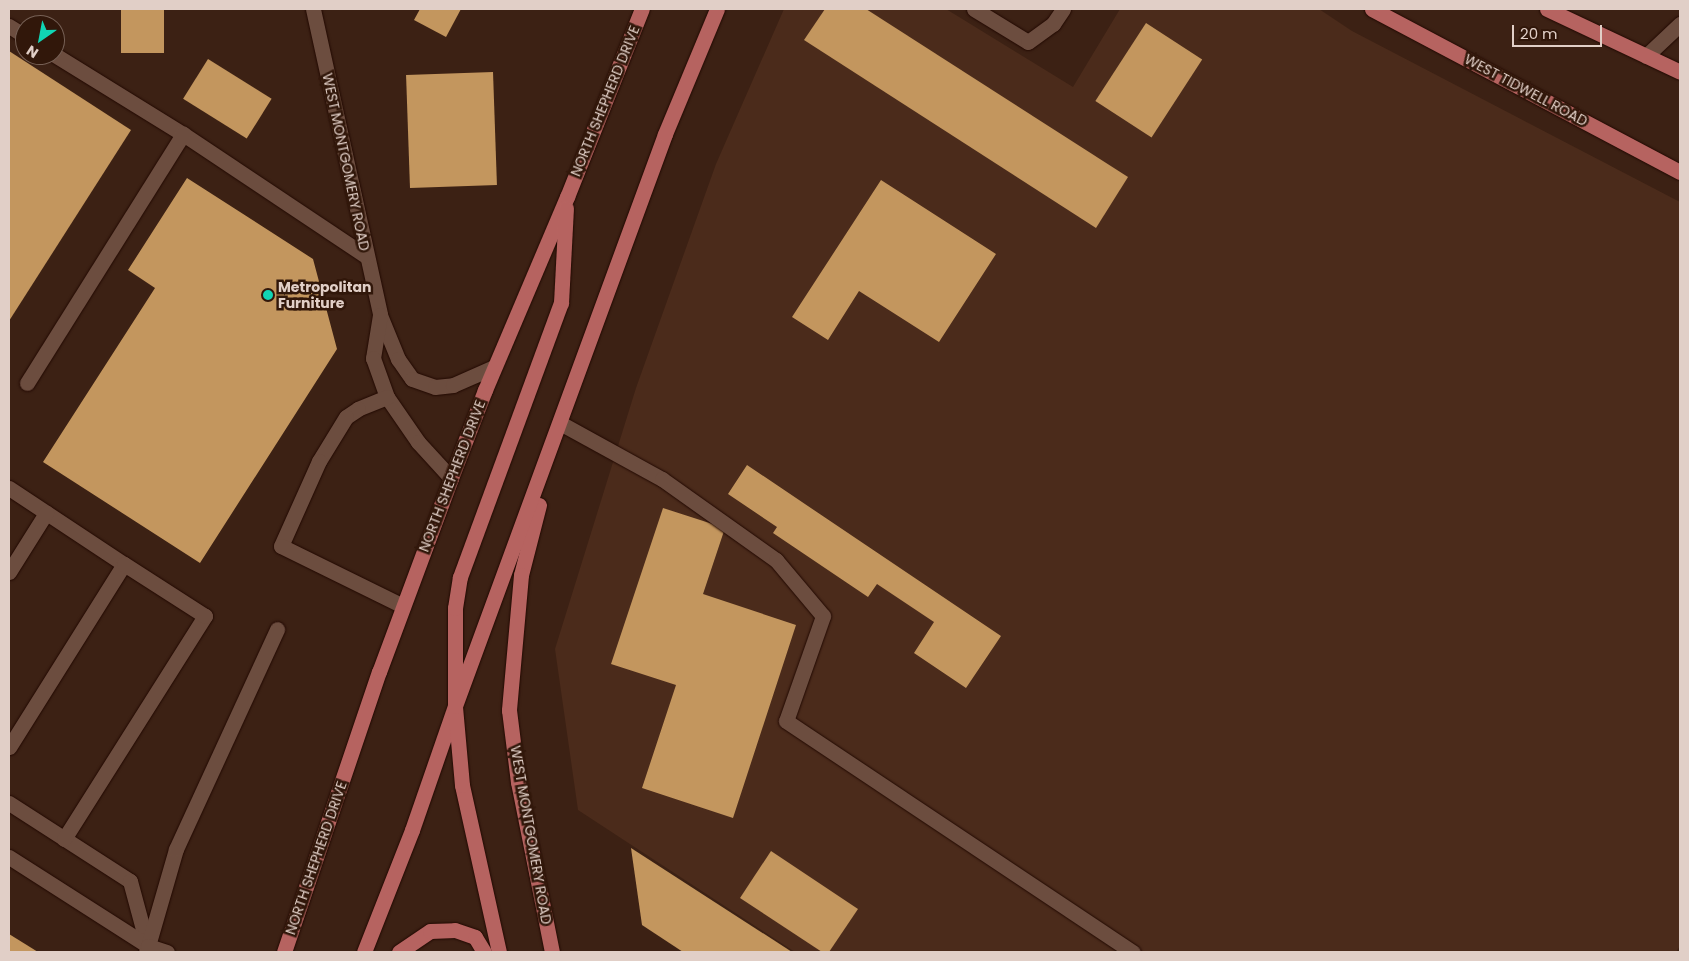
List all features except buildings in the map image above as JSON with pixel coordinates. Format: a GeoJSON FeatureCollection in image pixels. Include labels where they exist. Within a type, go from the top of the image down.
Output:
{"type":"FeatureCollection","features":[{"type":"Feature","properties":{"kind":"main road","name":"NORTH SHEPHERD DRIVE"},"geometry":{"type":"LineString","coordinates":[[284,952],[403,606],[451,478],[494,367],[567,197],[642,9]]}},
{"type":"Feature","properties":{"kind":"main road"},"geometry":{"type":"LineString","coordinates":[[364,952],[412,830],[455,706],[666,134],[717,9]]}},
{"type":"Feature","properties":{"kind":"main road","name":"WEST TIDWELL ROAD"},"geometry":{"type":"LineString","coordinates":[[1372,9],[1680,172]]}},
{"type":"Feature","properties":{"kind":"main road"},"geometry":{"type":"LineString","coordinates":[[1547,9],[1680,72]]}},
{"type":"Feature","properties":{"kind":"main road"},"geometry":{"type":"LineString","coordinates":[[499,952],[462,786],[455,706],[456,608],[460,577],[560,303],[567,197]]}},
{"type":"Feature","properties":{"kind":"main road","name":"WEST MONTGOMERY ROAD"},"geometry":{"type":"LineString","coordinates":[[552,952],[518,782],[509,710],[521,575],[560,423]]}},
{"type":"Feature","properties":{"kind":"main road"},"geometry":{"type":"LineString","coordinates":[[399,952],[430,931],[455,930],[475,937],[484,952]]}},
{"type":"Feature","properties":{"kind":"street","name":"WEST MONTGOMERY ROAD"},"geometry":{"type":"LineString","coordinates":[[313,9],[380,315],[398,359],[412,379],[435,387],[453,385],[494,367]]}},
{"type":"Feature","properties":{"kind":"street"},"geometry":{"type":"LineString","coordinates":[[974,9],[1028,42],[1053,24],[1063,9]]}},
{"type":"Feature","properties":{"kind":"street"},"geometry":{"type":"LineString","coordinates":[[1646,56],[1680,24]]}},
{"type":"Feature","properties":{"kind":"street"},"geometry":{"type":"LineString","coordinates":[[65,61],[183,134],[366,256]]}},
{"type":"Feature","properties":{"kind":"street"},"geometry":{"type":"LineString","coordinates":[[28,383],[183,134]]}},
{"type":"Feature","properties":{"kind":"street","name":"WEST MONTGOMERY ROAD"},"geometry":{"type":"LineString","coordinates":[[380,315],[373,358],[387,397],[418,442],[451,478]]}},
{"type":"Feature","properties":{"kind":"street"},"geometry":{"type":"LineString","coordinates":[[387,397],[358,409],[346,417],[319,461],[281,546],[403,606]]}},
{"type":"Feature","properties":{"kind":"street"},"geometry":{"type":"LineString","coordinates":[[560,423],[662,479],[776,560],[823,616],[786,721],[1133,952]]}},
{"type":"Feature","properties":{"kind":"street"},"geometry":{"type":"LineString","coordinates":[[9,488],[205,616],[64,839]]}},
{"type":"Feature","properties":{"kind":"street"},"geometry":{"type":"LineString","coordinates":[[9,572],[46,513]]}},
{"type":"Feature","properties":{"kind":"street"},"geometry":{"type":"LineString","coordinates":[[9,747],[124,564]]}},
{"type":"Feature","properties":{"kind":"street"},"geometry":{"type":"LineString","coordinates":[[147,949],[176,849],[277,629]]}},
{"type":"Feature","properties":{"kind":"street"},"geometry":{"type":"LineString","coordinates":[[9,803],[130,881],[147,949]]}},
{"type":"Feature","properties":{"kind":"street"},"geometry":{"type":"LineString","coordinates":[[9,857],[147,949],[167,952]]}},
{"type":"Feature","properties":{"kind":"shaded area"},"geometry":{"type":"Polygon","coordinates":[[[784,9],[946,9],[1073,87],[1120,9],[1319,9],[1352,31],[1680,202],[1680,946],[1676,952],[795,952],[578,810],[555,649],[636,388],[716,164],[784,9]]]}},
{"type":"Feature","properties":{"kind":"place","name":"Metropolitan Furniture"},"geometry":{"type":"Point","coordinates":[268,295]}}]}
